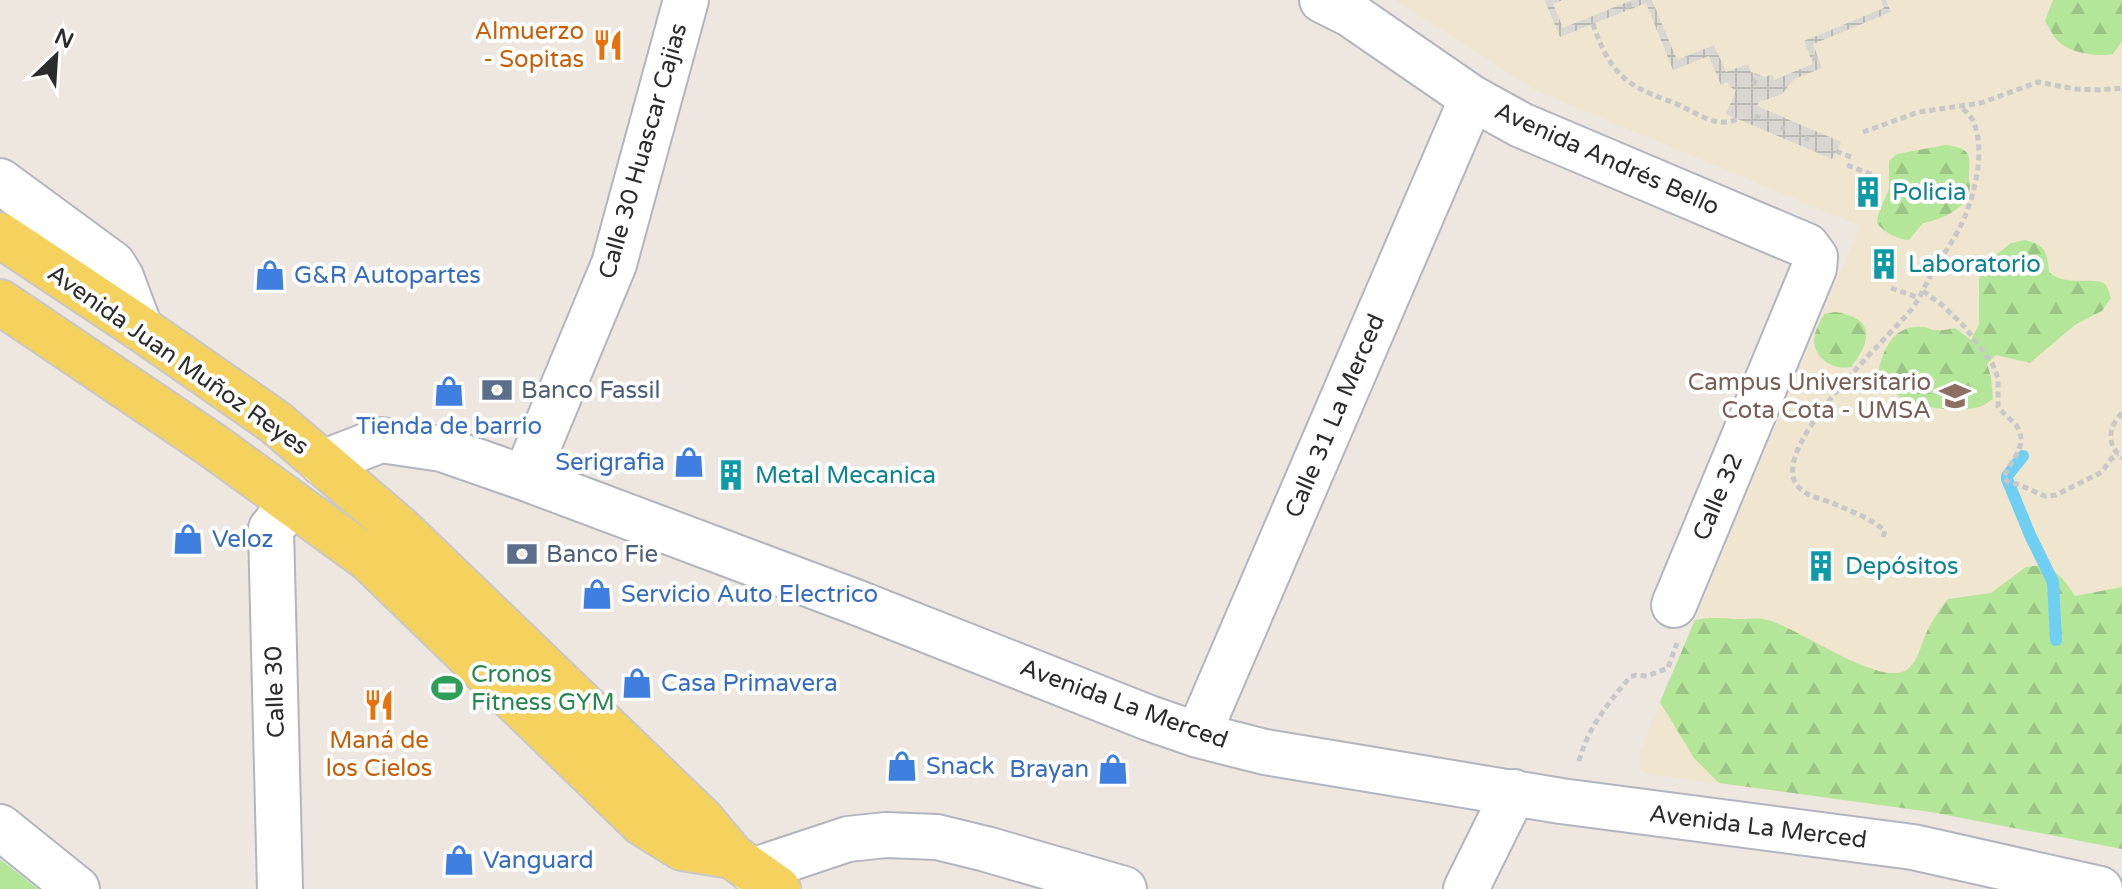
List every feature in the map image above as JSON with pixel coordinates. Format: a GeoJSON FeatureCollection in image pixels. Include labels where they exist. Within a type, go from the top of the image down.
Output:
{"type":"FeatureCollection","features":[{"type":"Feature","properties":{"kind":"main road","name":"Avenida Juan Muñoz Reyes"},"geometry":{"type":"LineString","coordinates":[[0,235],[275,422],[401,530],[754,872]]}},
{"type":"Feature","properties":{"kind":"main road","name":"Avenida Juan Muñoz Reyes"},"geometry":{"type":"LineString","coordinates":[[0,302],[212,445],[369,559],[642,823],[682,848],[754,872]]}},
{"type":"Feature","properties":{"kind":"main road"},"geometry":{"type":"LineString","coordinates":[[291,503],[322,463]]}},
{"type":"Feature","properties":{"kind":"street","name":"Calle 30 Huascar Cajias"},"geometry":{"type":"LineString","coordinates":[[525,478],[614,264],[686,0]]}},
{"type":"Feature","properties":{"kind":"street","name":"Avenida Andrés Bello"},"geometry":{"type":"LineString","coordinates":[[1322,0],[1350,14],[1472,98],[1521,125],[1807,246],[1815,257]]}},
{"type":"Feature","properties":{"kind":"street","name":"Calle 31 La Merced"},"geometry":{"type":"LineString","coordinates":[[1198,735],[1472,98]]}},
{"type":"Feature","properties":{"kind":"street"},"geometry":{"type":"LineString","coordinates":[[0,181],[113,264],[140,328]]}},
{"type":"Feature","properties":{"kind":"street","name":"Calle 32"},"geometry":{"type":"LineString","coordinates":[[1674,605],[1814,268],[1815,257]]}},
{"type":"Feature","properties":{"kind":"street","name":"Avenida La Merced"},"geometry":{"type":"LineString","coordinates":[[322,463],[381,440],[442,449],[853,601],[1149,718],[1198,735],[1265,752],[1561,801],[1913,847],[2100,889]]}},
{"type":"Feature","properties":{"kind":"street","name":"Calle 30"},"geometry":{"type":"LineString","coordinates":[[280,889],[271,529],[291,503]]}},
{"type":"Feature","properties":{"kind":"street"},"geometry":{"type":"LineString","coordinates":[[1466,889],[1514,792]]}},
{"type":"Feature","properties":{"kind":"street"},"geometry":{"type":"LineString","coordinates":[[0,827],[77,889]]}},
{"type":"Feature","properties":{"kind":"street"},"geometry":{"type":"LineString","coordinates":[[754,872],[848,839],[886,835],[937,837],[1124,889]]}},
{"type":"Feature","properties":{"kind":"path"},"geometry":{"type":"LineString","coordinates":[[1626,7],[1633,4]]}},
{"type":"Feature","properties":{"kind":"path"},"geometry":{"type":"LineString","coordinates":[[1593,24],[1608,58],[1619,73],[1637,88],[1704,118],[1731,122],[1737,119]]}},
{"type":"Feature","properties":{"kind":"path"},"geometry":{"type":"LineString","coordinates":[[1814,55],[1816,62]]}},
{"type":"Feature","properties":{"kind":"path"},"geometry":{"type":"LineString","coordinates":[[1753,85],[1758,74]]}},
{"type":"Feature","properties":{"kind":"path"},"geometry":{"type":"LineString","coordinates":[[1863,132],[1919,112],[1981,103],[2038,82],[2075,89],[2122,88]]}},
{"type":"Feature","properties":{"kind":"path"},"geometry":{"type":"LineString","coordinates":[[1883,537],[1885,531],[1879,526],[1802,490],[1794,480],[1793,468],[1796,453],[1816,416],[1913,308],[1960,229],[1977,170],[1979,139],[1972,119],[1960,106]]}},
{"type":"Feature","properties":{"kind":"path"},"geometry":{"type":"LineString","coordinates":[[1836,151],[1851,157]]}},
{"type":"Feature","properties":{"kind":"path"},"geometry":{"type":"LineString","coordinates":[[1847,165],[1873,175],[1871,183]]}},
{"type":"Feature","properties":{"kind":"path"},"geometry":{"type":"LineString","coordinates":[[1891,288],[1919,298]]}},
{"type":"Feature","properties":{"kind":"path"},"geometry":{"type":"LineString","coordinates":[[1923,291],[1965,327],[1997,371],[2000,411],[2019,430],[2019,450],[2005,472],[2004,478],[2009,483],[2045,496],[2056,495],[2102,472],[2111,459],[2120,456],[2112,447],[2112,429],[2122,413]]}},
{"type":"Feature","properties":{"kind":"path"},"geometry":{"type":"LineString","coordinates":[[1561,801],[1578,767],[1584,743],[1600,714],[1630,677],[1647,676],[1668,668],[1682,631],[1674,605]]}},
{"type":"Feature","properties":{"kind":"shaded area","name":"Campus Universitario Cota Cota - UMSA"},"geometry":{"type":"Polygon","coordinates":[[[1395,0],[2122,0],[2122,849],[1931,812],[1648,774],[1641,770],[1638,756],[1860,226],[1537,91],[1395,0]]]}},
{"type":"Feature","properties":{"kind":"shaded area"},"geometry":{"type":"Polygon","coordinates":[[[1563,0],[1553,4],[1563,28],[1632,0],[1652,0],[1677,60],[1714,45],[1726,72],[1748,64],[1751,72],[1765,77],[1772,74],[1774,80],[1813,64],[1804,41],[1884,8],[1881,0],[1886,0],[1891,12],[1813,44],[1822,68],[1794,79],[1782,94],[1760,100],[1757,106],[1841,142],[1832,159],[1726,114],[1736,90],[1727,82],[1721,85],[1709,56],[1673,70],[1646,3],[1560,37],[1545,1],[1563,0]]]}},
{"type":"Feature","properties":{"kind":"green space"},"geometry":{"type":"Polygon","coordinates":[[[2053,0],[2122,0],[2122,41],[2113,54],[2082,53],[2061,44],[2045,21],[2053,0]]]}},
{"type":"Feature","properties":{"kind":"green space"},"geometry":{"type":"Polygon","coordinates":[[[1946,145],[1963,150],[1968,156],[1970,186],[1965,201],[1946,216],[1923,223],[1909,240],[1888,233],[1877,224],[1889,189],[1889,161],[1897,154],[1946,145]]]}},
{"type":"Feature","properties":{"kind":"green space"},"geometry":{"type":"Polygon","coordinates":[[[2025,240],[2044,250],[2049,272],[2056,277],[2106,285],[2111,298],[2102,311],[2076,324],[2030,363],[1996,355],[1987,364],[1993,399],[1982,406],[1940,409],[1907,401],[1897,395],[1878,373],[1891,340],[1904,330],[1923,327],[1938,330],[1955,328],[1971,340],[1979,324],[1982,266],[2011,243],[2025,240]]]}},
{"type":"Feature","properties":{"kind":"green space"},"geometry":{"type":"Polygon","coordinates":[[[1835,312],[1857,319],[1866,331],[1863,348],[1851,367],[1838,367],[1826,362],[1815,346],[1815,332],[1824,314],[1835,312]]]}},
{"type":"Feature","properties":{"kind":"green space"},"geometry":{"type":"Polygon","coordinates":[[[2043,565],[2062,578],[2075,596],[2122,587],[2122,849],[1931,812],[1719,783],[1694,758],[1660,702],[1695,620],[1763,619],[1860,664],[1897,673],[1909,668],[1915,661],[1930,626],[1948,599],[1991,593],[2026,567],[2043,565]]]}},
{"type":"Feature","properties":{"kind":"green space"},"geometry":{"type":"Polygon","coordinates":[[[0,859],[38,889],[0,889],[0,859]]]}},
{"type":"Feature","properties":{"kind":"waterway"},"geometry":{"type":"LineString","coordinates":[[2023,456],[2007,479],[2053,582],[2056,640]]}},
{"type":"Feature","properties":{"kind":"place","name":"Almuerzo - Sopitas"},"geometry":{"type":"Point","coordinates":[608,45]}},
{"type":"Feature","properties":{"kind":"place","name":"Policia"},"geometry":{"type":"Point","coordinates":[1868,192]}},
{"type":"Feature","properties":{"kind":"place","name":"Laboratorio"},"geometry":{"type":"Point","coordinates":[1884,264]}},
{"type":"Feature","properties":{"kind":"place","name":"G&R Autopartes"},"geometry":{"type":"Point","coordinates":[270,275]}},
{"type":"Feature","properties":{"kind":"place","name":"Banco Fassil"},"geometry":{"type":"Point","coordinates":[497,390]}},
{"type":"Feature","properties":{"kind":"place","name":"Tienda de barrio"},"geometry":{"type":"Point","coordinates":[449,391]}},
{"type":"Feature","properties":{"kind":"place","name":"Campus Universitario Cota Cota - UMSA"},"geometry":{"type":"Point","coordinates":[1955,396]}},
{"type":"Feature","properties":{"kind":"place","name":"Serigrafia"},"geometry":{"type":"Point","coordinates":[689,462]}},
{"type":"Feature","properties":{"kind":"place","name":"Metal Mecanica"},"geometry":{"type":"Point","coordinates":[731,475]}},
{"type":"Feature","properties":{"kind":"place","name":"Veloz"},"geometry":{"type":"Point","coordinates":[188,539]}},
{"type":"Feature","properties":{"kind":"place","name":"Banco Fie"},"geometry":{"type":"Point","coordinates":[522,554]}},
{"type":"Feature","properties":{"kind":"place","name":"Depósitos"},"geometry":{"type":"Point","coordinates":[1821,566]}},
{"type":"Feature","properties":{"kind":"place","name":"Servicio Auto Electrico"},"geometry":{"type":"Point","coordinates":[597,594]}},
{"type":"Feature","properties":{"kind":"place","name":"Casa Primavera"},"geometry":{"type":"Point","coordinates":[637,683]}},
{"type":"Feature","properties":{"kind":"place","name":"Cronos Fitness GYM"},"geometry":{"type":"Point","coordinates":[447,688]}},
{"type":"Feature","properties":{"kind":"place","name":"Maná de los Cielos"},"geometry":{"type":"Point","coordinates":[379,705]}},
{"type":"Feature","properties":{"kind":"place","name":"Snack"},"geometry":{"type":"Point","coordinates":[902,766]}},
{"type":"Feature","properties":{"kind":"place","name":"Brayan"},"geometry":{"type":"Point","coordinates":[1113,769]}},
{"type":"Feature","properties":{"kind":"place","name":"Vanguard"},"geometry":{"type":"Point","coordinates":[459,860]}}]}
